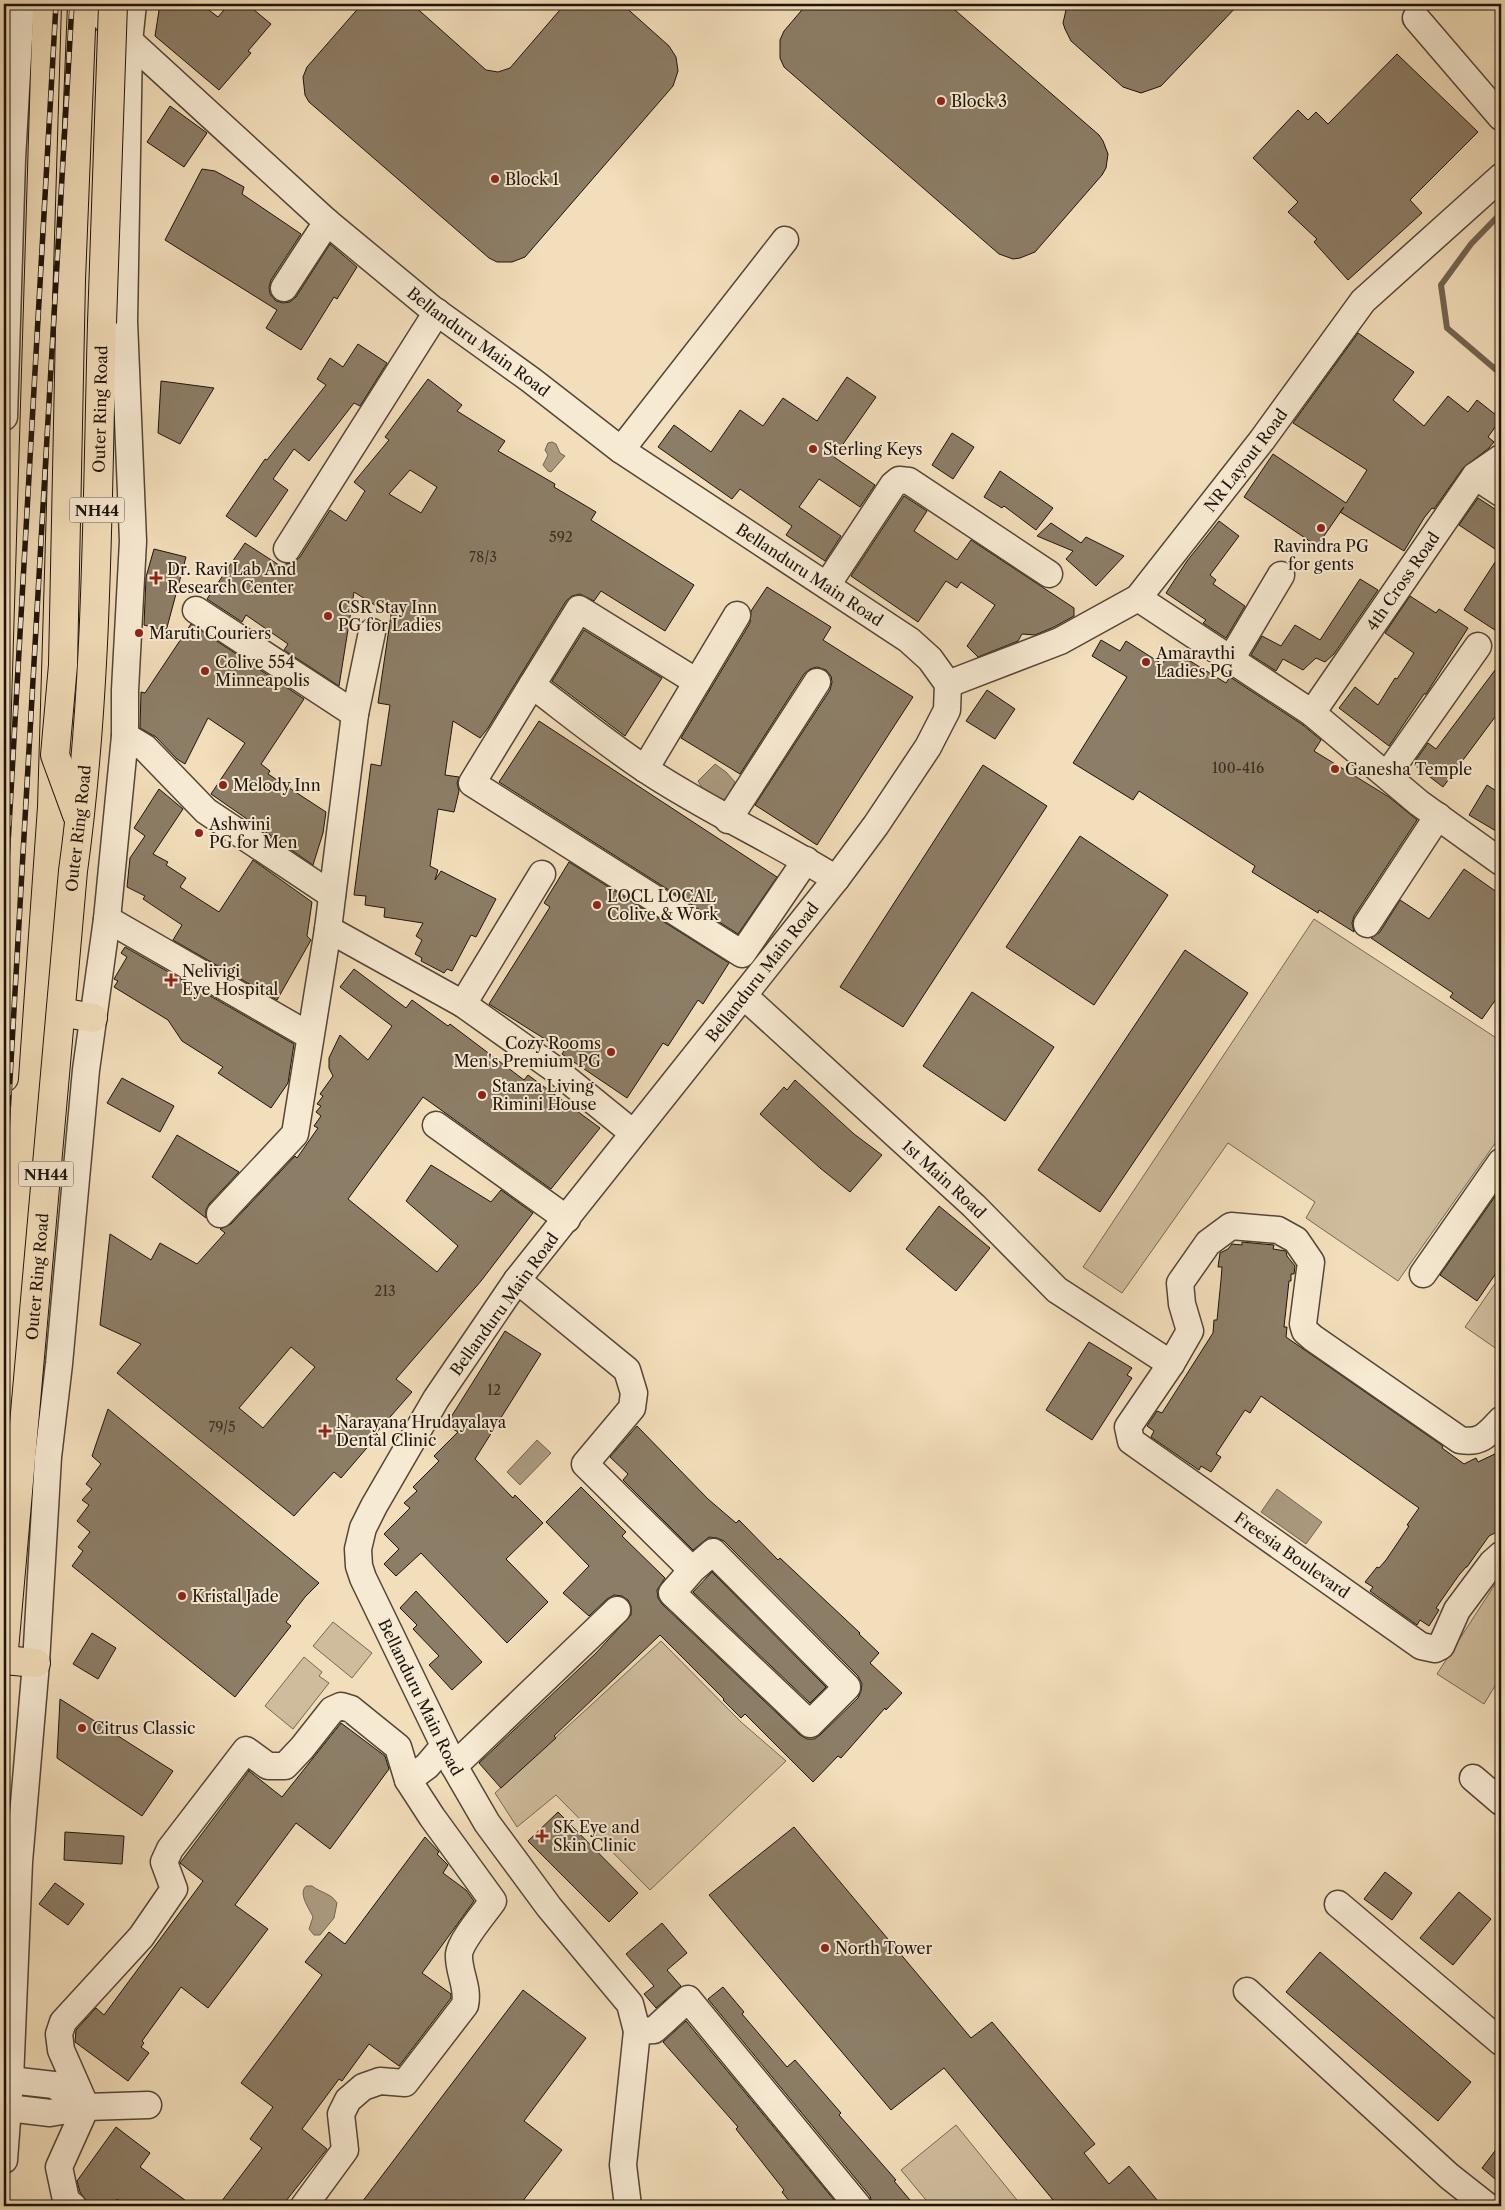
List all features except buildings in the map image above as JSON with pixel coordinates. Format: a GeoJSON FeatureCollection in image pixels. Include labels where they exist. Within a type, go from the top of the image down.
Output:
{"type":"FeatureCollection","features":[{"type":"Feature","properties":{"kind":"highway"},"geometry":{"type":"LineString","coordinates":[[4,1078],[19,877],[14,760],[37,311],[47,4]]}},
{"type":"Feature","properties":{"kind":"highway"},"geometry":{"type":"LineString","coordinates":[[80,824],[55,756],[63,665],[71,280],[82,4]]}},
{"type":"Feature","properties":{"kind":"highway","name":"Outer Ring Road"},"geometry":{"type":"LineString","coordinates":[[4,1650],[73,871],[80,824],[92,698],[113,4]]}},
{"type":"Feature","properties":{"kind":"highway"},"geometry":{"type":"LineString","coordinates":[[61,1012],[93,1018]]}},
{"type":"Feature","properties":{"kind":"highway"},"geometry":{"type":"LineString","coordinates":[[4,1660],[36,1664]]}},
{"type":"Feature","properties":{"kind":"street"},"geometry":{"type":"LineString","coordinates":[[4,418],[12,160],[21,4]]}},
{"type":"Feature","properties":{"kind":"street","name":"Bellanduru Main Road"},"geometry":{"type":"LineString","coordinates":[[89,4],[326,222],[437,312],[531,380],[621,450],[909,640],[930,659],[948,684],[947,710],[928,747],[876,825],[744,996],[517,1280],[436,1399],[374,1506],[363,1528],[358,1550],[362,1578],[449,1756],[487,1823],[549,1907],[630,2004],[637,2031],[623,2165],[628,2206]]}},
{"type":"Feature","properties":{"kind":"street"},"geometry":{"type":"LineString","coordinates":[[4,2160],[10,2080],[19,1862],[36,1664],[48,1458],[59,1364],[86,1070],[107,919],[125,736],[133,541],[124,321],[130,42],[134,4]]}},
{"type":"Feature","properties":{"kind":"street"},"geometry":{"type":"LineString","coordinates":[[1416,18],[1501,117]]}},
{"type":"Feature","properties":{"kind":"street","name":"NR Layout Road"},"geometry":{"type":"LineString","coordinates":[[948,684],[1060,641],[1138,598],[1262,440],[1363,301],[1501,178]]}},
{"type":"Feature","properties":{"kind":"street"},"geometry":{"type":"LineString","coordinates":[[284,288],[326,222]]}},
{"type":"Feature","properties":{"kind":"street"},"geometry":{"type":"LineString","coordinates":[[621,450],[785,240]]}},
{"type":"Feature","properties":{"kind":"street"},"geometry":{"type":"LineString","coordinates":[[287,549],[437,312]]}},
{"type":"Feature","properties":{"kind":"street","name":"4th Cross Road"},"geometry":{"type":"LineString","coordinates":[[1312,713],[1475,476],[1501,458]]}},
{"type":"Feature","properties":{"kind":"street"},"geometry":{"type":"LineString","coordinates":[[1475,476],[1501,493]]}},
{"type":"Feature","properties":{"kind":"street"},"geometry":{"type":"LineString","coordinates":[[826,585],[893,485],[899,480],[909,481],[1049,574]]}},
{"type":"Feature","properties":{"kind":"street"},"geometry":{"type":"LineString","coordinates":[[1231,659],[1281,575]]}},
{"type":"Feature","properties":{"kind":"street"},"geometry":{"type":"LineString","coordinates":[[1138,598],[1312,713],[1438,816],[1501,862]]}},
{"type":"Feature","properties":{"kind":"street"},"geometry":{"type":"LineString","coordinates":[[697,682],[579,609],[472,783],[742,954],[806,860]]}},
{"type":"Feature","properties":{"kind":"street"},"geometry":{"type":"LineString","coordinates":[[196,610],[355,714]]}},
{"type":"Feature","properties":{"kind":"street"},"geometry":{"type":"LineString","coordinates":[[645,769],[737,615]]}},
{"type":"Feature","properties":{"kind":"street"},"geometry":{"type":"LineString","coordinates":[[220,1214],[294,1134],[328,929],[355,714],[372,632]]}},
{"type":"Feature","properties":{"kind":"street"},"geometry":{"type":"LineString","coordinates":[[1387,775],[1478,646]]}},
{"type":"Feature","properties":{"kind":"street"},"geometry":{"type":"LineString","coordinates":[[728,820],[817,682]]}},
{"type":"Feature","properties":{"kind":"street"},"geometry":{"type":"LineString","coordinates":[[532,685],[645,769],[728,820],[806,860],[836,879]]}},
{"type":"Feature","properties":{"kind":"street"},"geometry":{"type":"LineString","coordinates":[[125,736],[145,748],[206,811],[332,895]]}},
{"type":"Feature","properties":{"kind":"street"},"geometry":{"type":"LineString","coordinates":[[1367,924],[1438,816]]}},
{"type":"Feature","properties":{"kind":"street"},"geometry":{"type":"LineString","coordinates":[[464,1004],[542,874]]}},
{"type":"Feature","properties":{"kind":"street"},"geometry":{"type":"LineString","coordinates":[[107,919],[310,1036]]}},
{"type":"Feature","properties":{"kind":"street"},"geometry":{"type":"LineString","coordinates":[[328,929],[464,1004],[553,1068],[633,1133]]}},
{"type":"Feature","properties":{"kind":"street","name":"1st Main Road"},"geometry":{"type":"LineString","coordinates":[[744,996],[974,1206],[1057,1290],[1162,1358]]}},
{"type":"Feature","properties":{"kind":"street"},"geometry":{"type":"LineString","coordinates":[[436,1125],[567,1219]]}},
{"type":"Feature","properties":{"kind":"street"},"geometry":{"type":"LineString","coordinates":[[1423,1274],[1501,1162]]}},
{"type":"Feature","properties":{"kind":"street","name":"Freesia Boulevard"},"geometry":{"type":"LineString","coordinates":[[1501,1420],[1484,1438],[1470,1442],[1460,1440],[1309,1334],[1305,1331],[1303,1324],[1311,1262],[1296,1240],[1278,1230],[1231,1226],[1208,1243],[1180,1283],[1182,1304],[1190,1331],[1162,1358],[1128,1427],[1131,1441],[1421,1646],[1435,1648],[1441,1646],[1457,1610],[1492,1563],[1501,1555]]}},
{"type":"Feature","properties":{"kind":"street"},"geometry":{"type":"LineString","coordinates":[[517,1280],[627,1370],[634,1394],[632,1408],[585,1464],[692,1570]]}},
{"type":"Feature","properties":{"kind":"street"},"geometry":{"type":"LineString","coordinates":[[713,1552],[847,1687],[810,1724],[672,1593],[692,1570],[713,1552]]}},
{"type":"Feature","properties":{"kind":"street"},"geometry":{"type":"LineString","coordinates":[[408,1780],[427,1766],[449,1756],[616,1610]]}},
{"type":"Feature","properties":{"kind":"street"},"geometry":{"type":"LineString","coordinates":[[74,2206],[66,2200],[59,2167],[86,2107],[61,2050],[59,2034],[64,2022],[141,1937],[174,1889],[164,1862],[170,1849],[246,1750],[268,1766],[285,1766],[332,1710],[342,1706],[351,1709],[398,1746],[408,1780],[432,1817],[493,1901],[461,1946],[459,1956],[467,1994],[465,2005],[405,2083],[380,2081],[362,2087],[348,2100],[341,2114],[345,2150],[304,2206]]}},
{"type":"Feature","properties":{"kind":"street"},"geometry":{"type":"LineString","coordinates":[[1473,1778],[1501,1802]]}},
{"type":"Feature","properties":{"kind":"street"},"geometry":{"type":"LineString","coordinates":[[1338,1904],[1501,2042]]}},
{"type":"Feature","properties":{"kind":"street"},"geometry":{"type":"LineString","coordinates":[[1247,1990],[1449,2176],[1486,2206]]}},
{"type":"Feature","properties":{"kind":"street"},"geometry":{"type":"LineString","coordinates":[[637,2031],[654,2030],[688,1999],[858,2206]]}},
{"type":"Feature","properties":{"kind":"street"},"geometry":{"type":"LineString","coordinates":[[10,2080],[54,2085],[86,2107]]}},
{"type":"Feature","properties":{"kind":"street"},"geometry":{"type":"LineString","coordinates":[[8,2108],[50,2113],[86,2107],[148,2105]]}},
{"type":"Feature","properties":{"kind":"shaded area"},"geometry":{"type":"Polygon","coordinates":[[[548,443],[556,444],[560,453],[565,456],[551,472],[543,465],[548,455],[545,450],[548,443]]]}},
{"type":"Feature","properties":{"kind":"shaded area"},"geometry":{"type":"Polygon","coordinates":[[[715,764],[735,782],[727,798],[722,800],[705,793],[698,781],[715,764]]]}},
{"type":"Feature","properties":{"kind":"shaded area"},"geometry":{"type":"Polygon","coordinates":[[[1314,919],[1501,1041],[1501,1135],[1398,1281],[1306,1218],[1315,1202],[1228,1143],[1122,1293],[1083,1267],[1314,919]]]}},
{"type":"Feature","properties":{"kind":"shaded area"},"geometry":{"type":"Polygon","coordinates":[[[1501,1275],[1501,1352],[1465,1327],[1501,1275]]]}},
{"type":"Feature","properties":{"kind":"shaded area"},"geometry":{"type":"Polygon","coordinates":[[[537,1440],[551,1453],[520,1485],[507,1472],[537,1440]]]}},
{"type":"Feature","properties":{"kind":"shaded area"},"geometry":{"type":"Polygon","coordinates":[[[1277,1489],[1322,1522],[1306,1544],[1261,1512],[1277,1489]]]}},
{"type":"Feature","properties":{"kind":"shaded area"},"geometry":{"type":"Polygon","coordinates":[[[1501,1575],[1501,1676],[1484,1704],[1437,1674],[1501,1575]]]}},
{"type":"Feature","properties":{"kind":"shaded area"},"geometry":{"type":"Polygon","coordinates":[[[333,1622],[372,1653],[352,1678],[313,1646],[333,1622]]]}},
{"type":"Feature","properties":{"kind":"shaded area"},"geometry":{"type":"Polygon","coordinates":[[[661,1641],[741,1722],[786,1761],[650,1890],[556,1795],[517,1827],[495,1793],[661,1641]]]}},
{"type":"Feature","properties":{"kind":"shaded area"},"geometry":{"type":"Polygon","coordinates":[[[304,1657],[322,1672],[319,1676],[329,1683],[293,1729],[265,1706],[304,1657]]]}},
{"type":"Feature","properties":{"kind":"shaded area"},"geometry":{"type":"Polygon","coordinates":[[[306,1886],[312,1886],[329,1895],[337,1903],[334,1918],[320,1935],[314,1935],[309,1929],[313,1917],[303,1893],[306,1886]]]}},
{"type":"Feature","properties":{"kind":"shaded area"},"geometry":{"type":"Polygon","coordinates":[[[956,2125],[1020,2206],[931,2206],[901,2170],[956,2125]]]}},
{"type":"Feature","properties":{"kind":"waterway"},"geometry":{"type":"LineString","coordinates":[[1501,213],[1471,244],[1441,285],[1447,328],[1501,374]]}},
{"type":"Feature","properties":{"kind":"railway"},"geometry":{"type":"LineString","coordinates":[[4,914],[56,4]]}},
{"type":"Feature","properties":{"kind":"railway"},"geometry":{"type":"LineString","coordinates":[[4,1183],[72,4]]}},
{"type":"Feature","properties":{"kind":"place","name":"Block 3"},"geometry":{"type":"Point","coordinates":[941,101]}},
{"type":"Feature","properties":{"kind":"place","name":"Block 1"},"geometry":{"type":"Point","coordinates":[495,179]}},
{"type":"Feature","properties":{"kind":"place","name":"Sterling Keys"},"geometry":{"type":"Point","coordinates":[813,449]}},
{"type":"Feature","properties":{"kind":"place","name":"Ravindra PG for gents"},"geometry":{"type":"Point","coordinates":[1321,528]}},
{"type":"Feature","properties":{"kind":"place","name":"Dr. Ravi Lab And Research Center"},"geometry":{"type":"Point","coordinates":[156,578]}},
{"type":"Feature","properties":{"kind":"place","name":"CSR Stay Inn PG for Ladies"},"geometry":{"type":"Point","coordinates":[328,616]}},
{"type":"Feature","properties":{"kind":"place","name":"Maruti Couriers"},"geometry":{"type":"Point","coordinates":[139,633]}},
{"type":"Feature","properties":{"kind":"place","name":"Amaravthi Ladies PG"},"geometry":{"type":"Point","coordinates":[1146,662]}},
{"type":"Feature","properties":{"kind":"place","name":"Colive 554 Minneapolis"},"geometry":{"type":"Point","coordinates":[205,671]}},
{"type":"Feature","properties":{"kind":"place","name":"Ganesha Temple"},"geometry":{"type":"Point","coordinates":[1335,769]}},
{"type":"Feature","properties":{"kind":"place","name":"Melody Inn"},"geometry":{"type":"Point","coordinates":[223,785]}},
{"type":"Feature","properties":{"kind":"place","name":"Ashwini PG for Men"},"geometry":{"type":"Point","coordinates":[199,833]}},
{"type":"Feature","properties":{"kind":"place","name":"LOCL LOCAL Colive & Work"},"geometry":{"type":"Point","coordinates":[597,905]}},
{"type":"Feature","properties":{"kind":"place","name":"Nelivigi Eye Hospital"},"geometry":{"type":"Point","coordinates":[171,980]}},
{"type":"Feature","properties":{"kind":"place","name":"Cozy Rooms Men's Premium PG"},"geometry":{"type":"Point","coordinates":[611,1052]}},
{"type":"Feature","properties":{"kind":"place","name":"Stanza Living Rimini House"},"geometry":{"type":"Point","coordinates":[482,1095]}},
{"type":"Feature","properties":{"kind":"place","name":"Narayana Hrudayalaya Dental Clinic"},"geometry":{"type":"Point","coordinates":[325,1431]}},
{"type":"Feature","properties":{"kind":"place","name":"Kristal Jade"},"geometry":{"type":"Point","coordinates":[182,1596]}},
{"type":"Feature","properties":{"kind":"place","name":"Citrus Classic"},"geometry":{"type":"Point","coordinates":[82,1728]}},
{"type":"Feature","properties":{"kind":"place","name":"SK Eye and Skin Clinic"},"geometry":{"type":"Point","coordinates":[542,1836]}},
{"type":"Feature","properties":{"kind":"place","name":"North Tower"},"geometry":{"type":"Point","coordinates":[825,1948]}}]}
